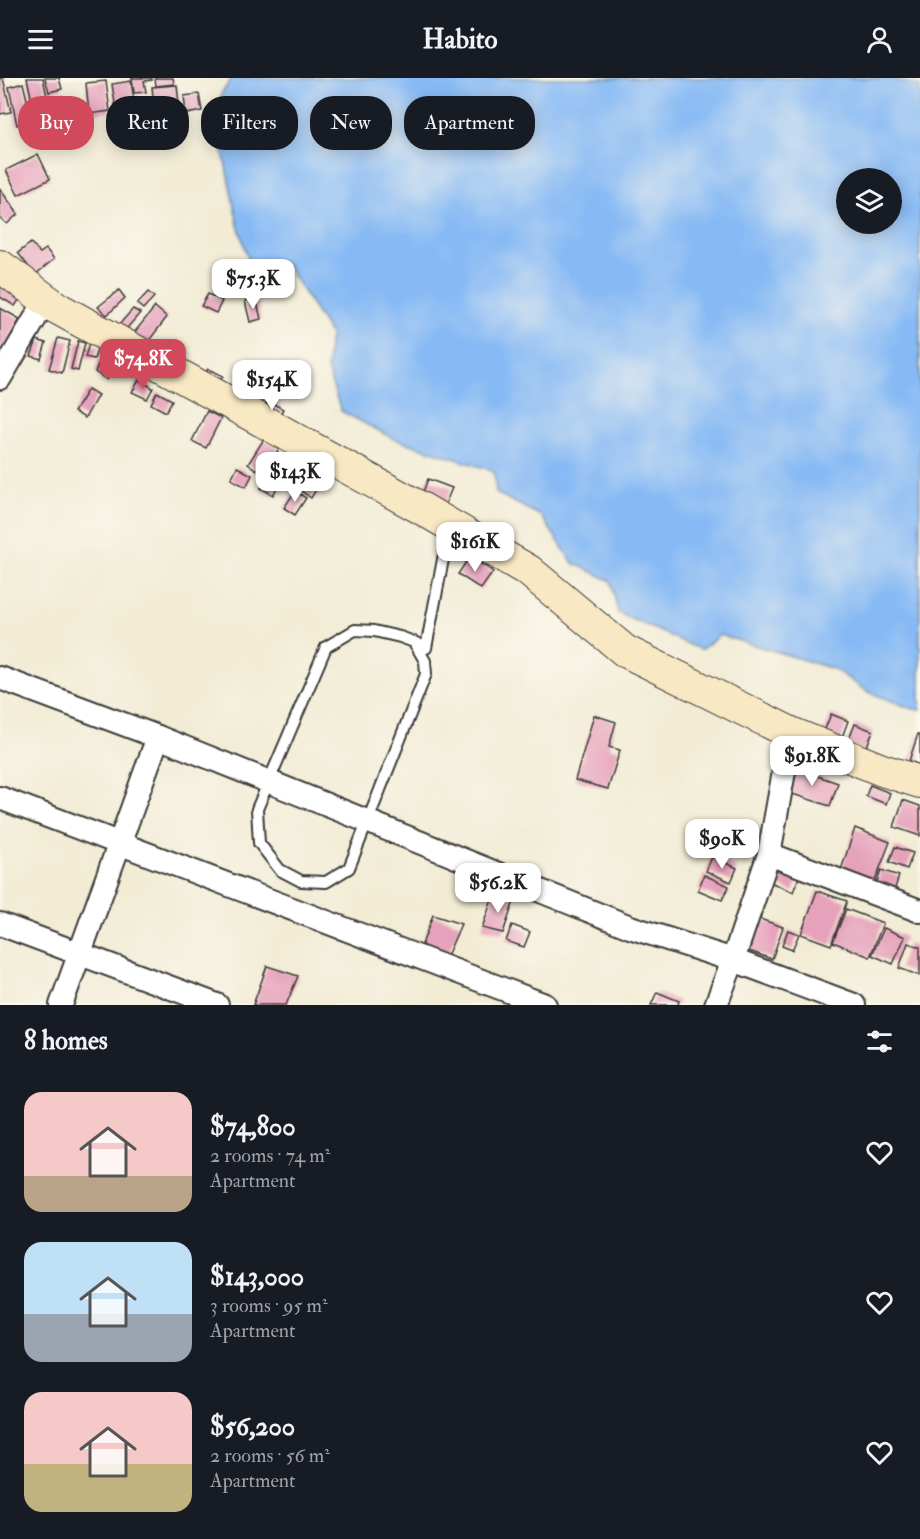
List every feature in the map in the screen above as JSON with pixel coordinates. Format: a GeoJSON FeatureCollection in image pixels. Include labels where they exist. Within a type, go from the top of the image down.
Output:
{"type":"FeatureCollection","features":[{"type":"Feature","properties":{"kind":"street"},"geometry":{"type":"LineString","coordinates":[[0,266],[57,308],[529,571],[625,651],[791,733],[882,770],[920,782]]}},
{"type":"Feature","properties":{"kind":"street"},"geometry":{"type":"LineString","coordinates":[[0,378],[46,300]]}},
{"type":"Feature","properties":{"kind":"street"},"geometry":{"type":"LineString","coordinates":[[0,678],[158,737],[630,927],[733,960],[854,1005]]}},
{"type":"Feature","properties":{"kind":"street"},"geometry":{"type":"LineString","coordinates":[[716,1005],[769,854],[791,733]]}},
{"type":"Feature","properties":{"kind":"street"},"geometry":{"type":"LineString","coordinates":[[61,1005],[158,737]]}},
{"type":"Feature","properties":{"kind":"street"},"geometry":{"type":"LineString","coordinates":[[0,798],[545,1005]]}},
{"type":"Feature","properties":{"kind":"street"},"geometry":{"type":"LineString","coordinates":[[769,854],[920,911]]}},
{"type":"Feature","properties":{"kind":"street"},"geometry":{"type":"LineString","coordinates":[[0,924],[217,1005]]}},
{"type":"Feature","properties":{"kind":"lane"},"geometry":{"type":"LineString","coordinates":[[414,642],[425,661],[426,674],[349,868],[326,882],[301,881],[280,870],[259,843],[257,809],[326,646],[355,630],[374,631],[414,642],[426,648],[450,525]]}},
{"type":"Feature","properties":{"kind":"water"},"geometry":{"type":"Polygon","coordinates":[[[232,78],[887,78],[920,86],[920,710],[866,691],[834,669],[720,635],[701,650],[618,613],[611,581],[573,563],[541,516],[496,493],[494,471],[394,439],[341,411],[327,369],[330,334],[287,266],[249,261],[238,225],[223,152],[223,150],[298,150],[298,96],[221,96],[232,78]]]}},
{"type":"Feature","properties":{"kind":"building"},"geometry":{"type":"Polygon","coordinates":[[[0,78],[3,78],[11,112],[0,114],[0,78]]]}},
{"type":"Feature","properties":{"kind":"building"},"geometry":{"type":"Polygon","coordinates":[[[27,78],[43,78],[47,96],[31,96],[27,78]]]}},
{"type":"Feature","properties":{"kind":"building"},"geometry":{"type":"Polygon","coordinates":[[[45,78],[59,78],[62,89],[49,92],[45,78]]]}},
{"type":"Feature","properties":{"kind":"building"},"geometry":{"type":"Polygon","coordinates":[[[132,78],[152,78],[152,80],[144,81],[146,92],[134,93],[132,78]]]}},
{"type":"Feature","properties":{"kind":"building"},"geometry":{"type":"Polygon","coordinates":[[[155,78],[173,78],[174,84],[156,86],[155,78]]]}},
{"type":"Feature","properties":{"kind":"building"},"geometry":{"type":"Polygon","coordinates":[[[106,81],[108,96],[106,96],[106,112],[94,113],[94,96],[87,96],[86,83],[106,81]]]}},
{"type":"Feature","properties":{"kind":"building"},"geometry":{"type":"Polygon","coordinates":[[[131,81],[133,96],[114,96],[112,84],[131,81]]]}},
{"type":"Feature","properties":{"kind":"building"},"geometry":{"type":"Polygon","coordinates":[[[23,83],[26,96],[18,96],[17,125],[9,87],[23,83]]]}},
{"type":"Feature","properties":{"kind":"building"},"geometry":{"type":"Polygon","coordinates":[[[177,85],[178,96],[153,96],[152,87],[177,85]]]}},
{"type":"Feature","properties":{"kind":"building"},"geometry":{"type":"Polygon","coordinates":[[[199,94],[201,111],[189,113],[189,96],[184,96],[199,94]]]}},
{"type":"Feature","properties":{"kind":"building"},"geometry":{"type":"Polygon","coordinates":[[[38,154],[50,179],[18,195],[6,170],[38,154]]]}},
{"type":"Feature","properties":{"kind":"building"},"geometry":{"type":"Polygon","coordinates":[[[0,189],[18,214],[7,224],[0,218],[0,189]]]}},
{"type":"Feature","properties":{"kind":"building"},"geometry":{"type":"Polygon","coordinates":[[[31,243],[40,253],[46,249],[54,259],[35,275],[18,253],[31,243]]]}},
{"type":"Feature","properties":{"kind":"building"},"geometry":{"type":"Polygon","coordinates":[[[4,282],[23,294],[15,306],[0,297],[0,288],[4,282]]]}},
{"type":"Feature","properties":{"kind":"building"},"geometry":{"type":"Polygon","coordinates":[[[119,290],[125,298],[107,315],[98,307],[119,290]]]}},
{"type":"Feature","properties":{"kind":"building"},"geometry":{"type":"Polygon","coordinates":[[[148,292],[154,297],[143,309],[137,304],[148,292]]]}},
{"type":"Feature","properties":{"kind":"building"},"geometry":{"type":"Polygon","coordinates":[[[208,294],[222,301],[216,313],[201,306],[208,294]]]}},
{"type":"Feature","properties":{"kind":"building"},"geometry":{"type":"Polygon","coordinates":[[[256,298],[261,319],[250,322],[245,301],[256,298]]]}},
{"type":"Feature","properties":{"kind":"building"},"geometry":{"type":"Polygon","coordinates":[[[155,307],[167,317],[144,347],[129,339],[155,307]]]}},
{"type":"Feature","properties":{"kind":"building"},"geometry":{"type":"Polygon","coordinates":[[[0,308],[20,319],[0,355],[0,308]]]}},
{"type":"Feature","properties":{"kind":"building"},"geometry":{"type":"Polygon","coordinates":[[[133,309],[140,313],[122,334],[116,328],[133,309]]]}},
{"type":"Feature","properties":{"kind":"building"},"geometry":{"type":"Polygon","coordinates":[[[58,338],[70,341],[62,373],[49,369],[58,338]]]}},
{"type":"Feature","properties":{"kind":"building"},"geometry":{"type":"Polygon","coordinates":[[[37,340],[46,343],[41,359],[31,356],[37,340]]]}},
{"type":"Feature","properties":{"kind":"building"},"geometry":{"type":"Polygon","coordinates":[[[78,341],[85,343],[78,371],[71,369],[78,341]]]}},
{"type":"Feature","properties":{"kind":"building"},"geometry":{"type":"Polygon","coordinates":[[[89,344],[98,347],[94,359],[85,357],[89,344]]]}},
{"type":"Feature","properties":{"kind":"building"},"geometry":{"type":"Polygon","coordinates":[[[100,360],[114,366],[107,380],[95,372],[100,360]]]}},
{"type":"Feature","properties":{"kind":"building"},"geometry":{"type":"Polygon","coordinates":[[[208,369],[223,376],[216,388],[202,380],[208,369]]]}},
{"type":"Feature","properties":{"kind":"building"},"geometry":{"type":"Polygon","coordinates":[[[139,380],[153,388],[147,399],[132,392],[139,380]]]}},
{"type":"Feature","properties":{"kind":"building"},"geometry":{"type":"Polygon","coordinates":[[[88,389],[98,395],[85,418],[74,412],[88,389]]]}},
{"type":"Feature","properties":{"kind":"building"},"geometry":{"type":"Polygon","coordinates":[[[157,392],[172,400],[166,412],[151,404],[157,392]]]}},
{"type":"Feature","properties":{"kind":"building"},"geometry":{"type":"Polygon","coordinates":[[[268,401],[283,409],[276,421],[262,413],[268,401]]]}},
{"type":"Feature","properties":{"kind":"building"},"geometry":{"type":"Polygon","coordinates":[[[207,411],[221,418],[206,448],[192,441],[207,411]]]}},
{"type":"Feature","properties":{"kind":"building"},"geometry":{"type":"Polygon","coordinates":[[[264,439],[279,449],[267,469],[260,464],[257,470],[248,464],[264,439]]]}},
{"type":"Feature","properties":{"kind":"building"},"geometry":{"type":"Polygon","coordinates":[[[281,456],[292,463],[273,495],[261,488],[281,456]]]}},
{"type":"Feature","properties":{"kind":"building"},"geometry":{"type":"Polygon","coordinates":[[[298,464],[309,471],[298,489],[287,482],[298,464]]]}},
{"type":"Feature","properties":{"kind":"building"},"geometry":{"type":"Polygon","coordinates":[[[237,467],[252,475],[246,487],[231,479],[237,467]]]}},
{"type":"Feature","properties":{"kind":"building"},"geometry":{"type":"Polygon","coordinates":[[[311,473],[322,480],[311,498],[300,490],[311,473]]]}},
{"type":"Feature","properties":{"kind":"building"},"geometry":{"type":"Polygon","coordinates":[[[428,479],[452,488],[444,507],[421,497],[428,479]]]}},
{"type":"Feature","properties":{"kind":"building"},"geometry":{"type":"Polygon","coordinates":[[[295,491],[306,498],[295,515],[284,508],[295,491]]]}},
{"type":"Feature","properties":{"kind":"building"},"geometry":{"type":"Polygon","coordinates":[[[470,556],[493,572],[481,589],[458,574],[470,556]]]}},
{"type":"Feature","properties":{"kind":"building"},"geometry":{"type":"Polygon","coordinates":[[[831,714],[848,721],[841,740],[823,734],[831,714]]]}},
{"type":"Feature","properties":{"kind":"building"},"geometry":{"type":"Polygon","coordinates":[[[594,715],[616,722],[609,747],[620,750],[608,789],[575,780],[594,715]]]}},
{"type":"Feature","properties":{"kind":"building"},"geometry":{"type":"Polygon","coordinates":[[[855,724],[873,731],[865,751],[847,744],[855,724]]]}},
{"type":"Feature","properties":{"kind":"building"},"geometry":{"type":"Polygon","coordinates":[[[918,734],[920,735],[920,765],[909,761],[918,734]]]}},
{"type":"Feature","properties":{"kind":"building"},"geometry":{"type":"Polygon","coordinates":[[[794,768],[838,783],[830,806],[786,792],[794,768]]]}},
{"type":"Feature","properties":{"kind":"building"},"geometry":{"type":"Polygon","coordinates":[[[870,785],[890,793],[886,804],[866,796],[870,785]]]}},
{"type":"Feature","properties":{"kind":"building"},"geometry":{"type":"Polygon","coordinates":[[[903,800],[920,806],[920,836],[894,827],[903,800]]]}},
{"type":"Feature","properties":{"kind":"building"},"geometry":{"type":"Polygon","coordinates":[[[855,828],[890,842],[873,886],[840,873],[855,828]]]}},
{"type":"Feature","properties":{"kind":"building"},"geometry":{"type":"Polygon","coordinates":[[[895,847],[913,853],[907,869],[889,862],[895,847]]]}},
{"type":"Feature","properties":{"kind":"building"},"geometry":{"type":"Polygon","coordinates":[[[712,857],[737,868],[731,882],[706,871],[712,857]]]}},
{"type":"Feature","properties":{"kind":"building"},"geometry":{"type":"Polygon","coordinates":[[[774,866],[799,877],[793,892],[768,881],[774,866]]]}},
{"type":"Feature","properties":{"kind":"building"},"geometry":{"type":"Polygon","coordinates":[[[881,870],[899,876],[894,891],[876,885],[881,870]]]}},
{"type":"Feature","properties":{"kind":"building"},"geometry":{"type":"Polygon","coordinates":[[[704,875],[729,886],[722,900],[698,890],[704,875]]]}},
{"type":"Feature","properties":{"kind":"building"},"geometry":{"type":"Polygon","coordinates":[[[817,891],[847,901],[831,945],[801,934],[817,891]]]}},
{"type":"Feature","properties":{"kind":"building"},"geometry":{"type":"Polygon","coordinates":[[[494,894],[514,901],[503,933],[482,928],[494,894]]]}},
{"type":"Feature","properties":{"kind":"building"},"geometry":{"type":"Polygon","coordinates":[[[846,909],[883,923],[870,957],[833,942],[846,909]]]}},
{"type":"Feature","properties":{"kind":"building"},"geometry":{"type":"Polygon","coordinates":[[[433,915],[461,924],[443,965],[418,955],[433,915]]]}},
{"type":"Feature","properties":{"kind":"building"},"geometry":{"type":"Polygon","coordinates":[[[757,918],[783,927],[772,959],[746,950],[757,918]]]}},
{"type":"Feature","properties":{"kind":"building"},"geometry":{"type":"Polygon","coordinates":[[[512,925],[530,932],[524,947],[506,941],[512,925]]]}},
{"type":"Feature","properties":{"kind":"building"},"geometry":{"type":"Polygon","coordinates":[[[884,928],[905,937],[893,964],[872,955],[884,928]]]}},
{"type":"Feature","properties":{"kind":"building"},"geometry":{"type":"Polygon","coordinates":[[[788,930],[799,934],[792,950],[782,946],[788,930]]]}},
{"type":"Feature","properties":{"kind":"building"},"geometry":{"type":"Polygon","coordinates":[[[908,943],[920,947],[920,976],[899,968],[908,943]]]}},
{"type":"Feature","properties":{"kind":"building"},"geometry":{"type":"Polygon","coordinates":[[[267,966],[298,976],[286,1005],[253,1005],[267,966]]]}},
{"type":"Feature","properties":{"kind":"building"},"geometry":{"type":"Polygon","coordinates":[[[657,992],[679,1001],[678,1005],[651,1005],[657,992]]]}}]}
